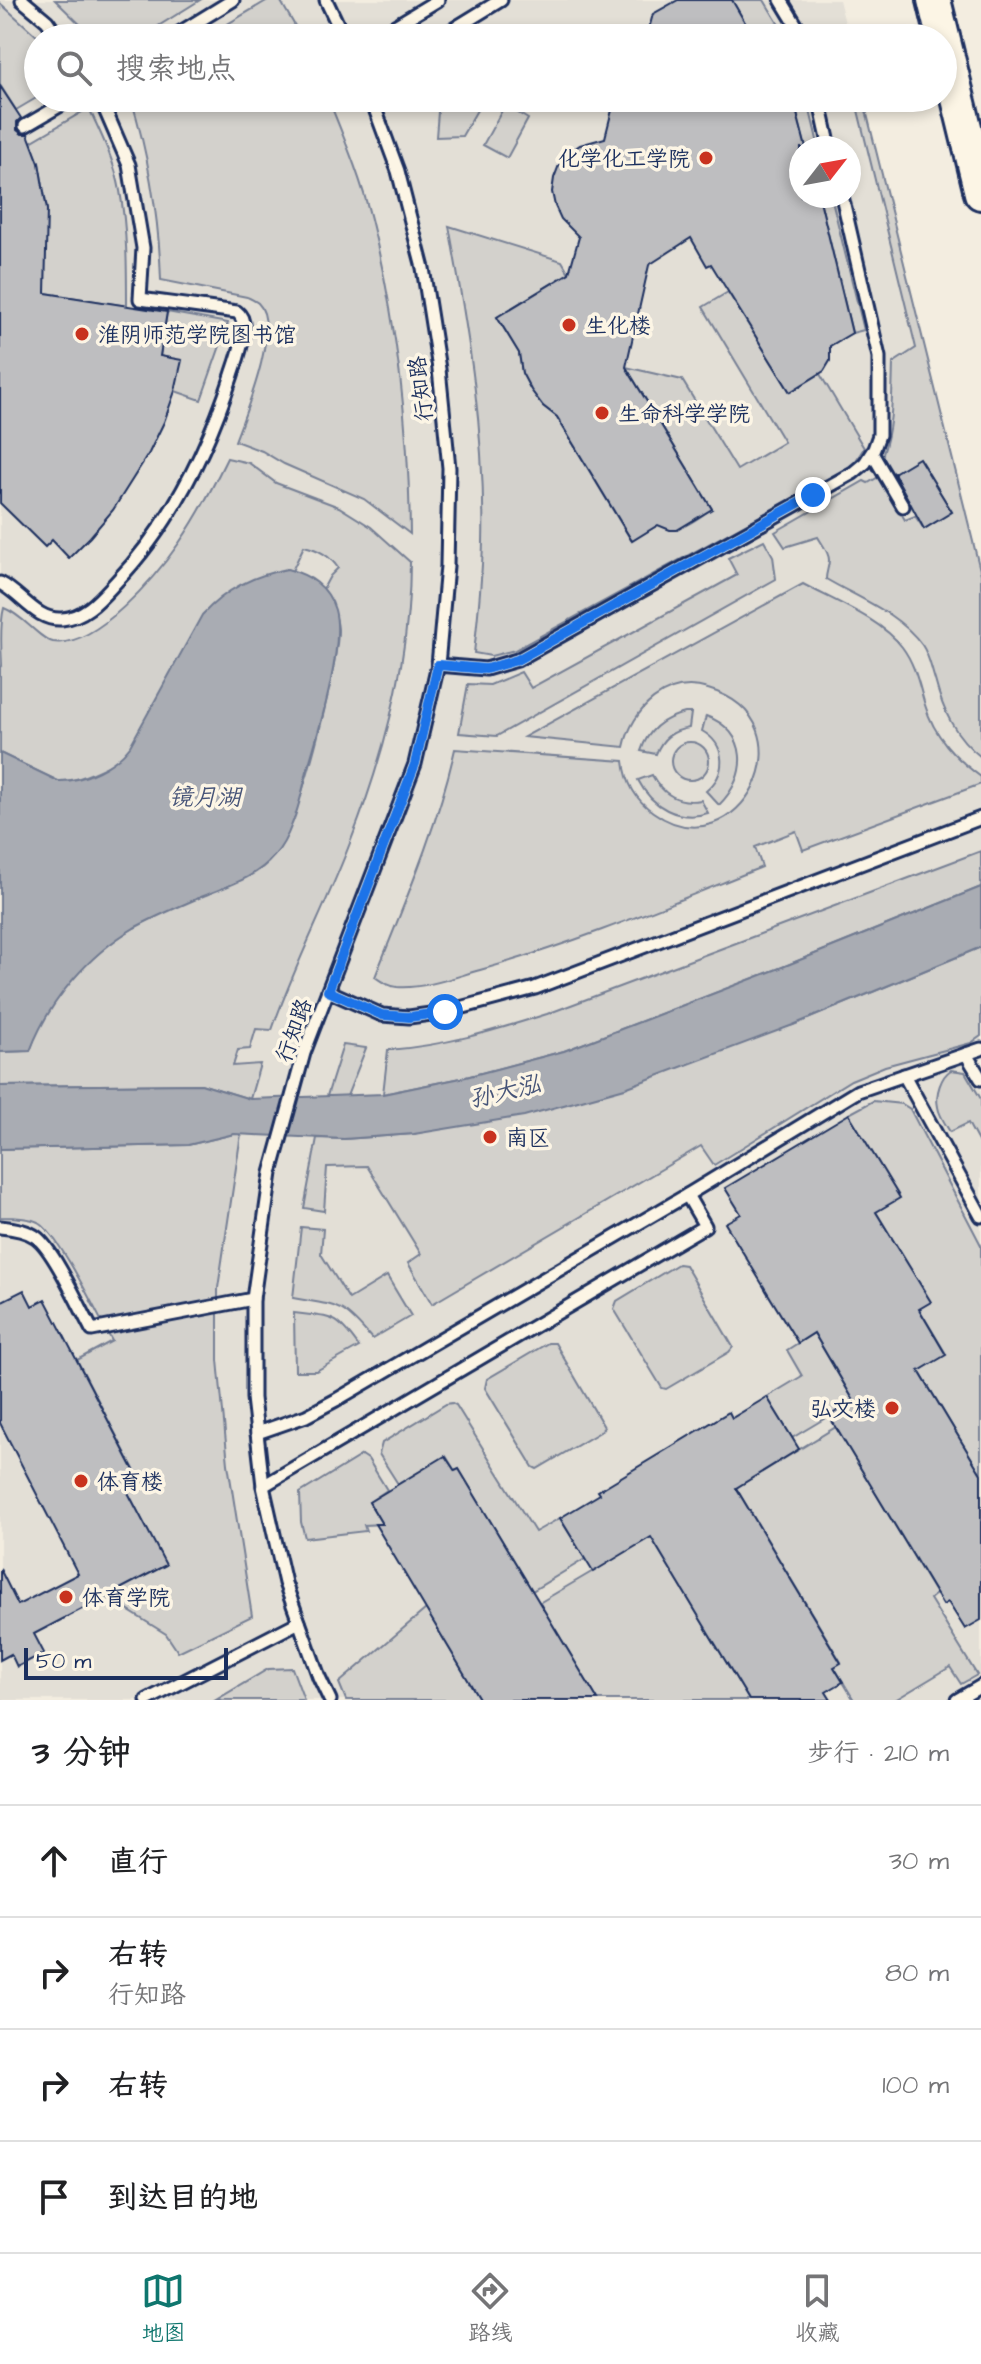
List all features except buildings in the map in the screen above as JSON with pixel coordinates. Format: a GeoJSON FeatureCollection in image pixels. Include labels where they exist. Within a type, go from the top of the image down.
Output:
{"type":"FeatureCollection","features":[{"type":"Feature","properties":{"kind":"main road"},"geometry":{"type":"LineString","coordinates":[[934,0],[940,24]]}},
{"type":"Feature","properties":{"kind":"main road"},"geometry":{"type":"LineString","coordinates":[[957,94],[981,193]]}},
{"type":"Feature","properties":{"kind":"lane"},"geometry":{"type":"LineString","coordinates":[[22,0],[49,24]]}},
{"type":"Feature","properties":{"kind":"lane"},"geometry":{"type":"LineString","coordinates":[[194,24],[233,0]]}},
{"type":"Feature","properties":{"kind":"lane"},"geometry":{"type":"LineString","coordinates":[[326,0],[337,24]]}},
{"type":"Feature","properties":{"kind":"lane"},"geometry":{"type":"LineString","coordinates":[[398,24],[438,0]]}},
{"type":"Feature","properties":{"kind":"lane"},"geometry":{"type":"LineString","coordinates":[[462,24],[501,0]]}},
{"type":"Feature","properties":{"kind":"lane"},"geometry":{"type":"LineString","coordinates":[[781,0],[796,24]]}},
{"type":"Feature","properties":{"kind":"lane"},"geometry":{"type":"LineString","coordinates":[[25,126],[49,112]]}},
{"type":"Feature","properties":{"kind":"lane"},"geometry":{"type":"LineString","coordinates":[[0,583],[12,589],[45,617],[72,617],[96,604],[132,565],[165,521],[189,480],[224,399],[239,353],[245,322],[237,312],[140,299],[143,248],[129,165],[106,112]]}},
{"type":"Feature","properties":{"kind":"lane","name":"行知路"},"geometry":{"type":"LineString","coordinates":[[330,1700],[285,1583],[263,1486],[253,1398],[253,1299],[271,1173],[304,1053],[415,764],[438,665],[447,566],[449,468],[439,369],[423,268],[398,171],[376,112]]}},
{"type":"Feature","properties":{"kind":"lane"},"geometry":{"type":"LineString","coordinates":[[822,112],[827,136]]}},
{"type":"Feature","properties":{"kind":"lane"},"geometry":{"type":"LineString","coordinates":[[438,665],[486,669],[517,660],[853,473],[865,463],[879,435],[879,357],[845,208]]}},
{"type":"Feature","properties":{"kind":"lane"},"geometry":{"type":"LineString","coordinates":[[872,453],[903,506]]}},
{"type":"Feature","properties":{"kind":"lane"},"geometry":{"type":"LineString","coordinates":[[328,991],[382,1015],[409,1017],[445,1012],[535,988],[981,818]]}},
{"type":"Feature","properties":{"kind":"lane"},"geometry":{"type":"LineString","coordinates":[[257,1433],[306,1416],[336,1400],[858,1091],[981,1049]]}},
{"type":"Feature","properties":{"kind":"lane"},"geometry":{"type":"LineString","coordinates":[[966,1054],[981,1079]]}},
{"type":"Feature","properties":{"kind":"lane"},"geometry":{"type":"LineString","coordinates":[[904,1075],[981,1216]]}},
{"type":"Feature","properties":{"kind":"lane"},"geometry":{"type":"LineString","coordinates":[[263,1486],[705,1226],[687,1195]]}},
{"type":"Feature","properties":{"kind":"lane"},"geometry":{"type":"LineString","coordinates":[[0,1227],[20,1229],[36,1236],[48,1249],[92,1330],[253,1299]]}},
{"type":"Feature","properties":{"kind":"lane"},"geometry":{"type":"LineString","coordinates":[[147,1700],[299,1622]]}},
{"type":"Feature","properties":{"kind":"lane"},"geometry":{"type":"LineString","coordinates":[[957,1700],[981,1686]]}},
{"type":"Feature","properties":{"kind":"shaded area","name":"南区"},"geometry":{"type":"Polygon","coordinates":[[[0,0],[839,0],[845,24],[24,24],[24,112],[866,112],[981,574],[981,1700],[0,1700],[0,0]]]}},
{"type":"Feature","properties":{"kind":"shaded area"},"geometry":{"type":"Polygon","coordinates":[[[55,0],[200,0],[161,24],[80,24],[55,0]]]}},
{"type":"Feature","properties":{"kind":"shaded area"},"geometry":{"type":"Polygon","coordinates":[[[268,0],[280,0],[294,24],[228,24],[268,0]]]}},
{"type":"Feature","properties":{"kind":"shaded area"},"geometry":{"type":"Polygon","coordinates":[[[732,0],[764,0],[779,24],[746,24],[732,0]]]}},
{"type":"Feature","properties":{"kind":"shaded area"},"geometry":{"type":"Polygon","coordinates":[[[0,3],[24,25],[24,105],[16,110],[0,85],[0,3]]]}},
{"type":"Feature","properties":{"kind":"shaded area"},"geometry":{"type":"Polygon","coordinates":[[[82,112],[91,112],[118,180],[127,262],[127,306],[3,286],[47,210],[39,163],[31,142],[82,112]]]}},
{"type":"Feature","properties":{"kind":"shaded area"},"geometry":{"type":"Polygon","coordinates":[[[135,112],[334,112],[367,204],[388,297],[404,415],[410,534],[364,499],[235,441],[264,350],[264,314],[258,303],[248,297],[161,280],[152,188],[135,112]]]}},
{"type":"Feature","properties":{"kind":"shaded area"},"geometry":{"type":"Polygon","coordinates":[[[438,112],[476,112],[462,136],[436,137],[438,112]]]}},
{"type":"Feature","properties":{"kind":"shaded area"},"geometry":{"type":"Polygon","coordinates":[[[501,112],[516,112],[528,119],[507,158],[483,145],[501,112]]]}},
{"type":"Feature","properties":{"kind":"shaded area"},"geometry":{"type":"Polygon","coordinates":[[[797,112],[810,112],[816,136],[803,136],[797,112]]]}},
{"type":"Feature","properties":{"kind":"shaded area"},"geometry":{"type":"Polygon","coordinates":[[[858,112],[866,112],[981,574],[981,757],[951,723],[926,653],[913,634],[890,615],[826,579],[829,557],[818,537],[785,547],[775,532],[864,481],[868,483],[880,476],[905,520],[915,516],[924,529],[952,512],[919,458],[891,475],[882,457],[890,422],[893,363],[916,348],[858,112]]]}},
{"type":"Feature","properties":{"kind":"shaded area"},"geometry":{"type":"Polygon","coordinates":[[[822,208],[834,208],[864,330],[852,333],[822,208]]]}},
{"type":"Feature","properties":{"kind":"shaded area"},"geometry":{"type":"Polygon","coordinates":[[[449,226],[562,261],[569,273],[497,317],[519,353],[522,373],[531,390],[543,406],[557,417],[631,540],[660,524],[680,528],[712,509],[626,367],[682,380],[737,470],[784,442],[703,307],[728,292],[790,392],[820,374],[864,448],[853,465],[515,650],[491,656],[474,653],[482,557],[482,463],[469,344],[449,226]]]}},
{"type":"Feature","properties":{"kind":"shaded area"},"geometry":{"type":"Polygon","coordinates":[[[167,312],[228,323],[201,400],[175,391],[160,356],[167,312]]]}},
{"type":"Feature","properties":{"kind":"shaded area"},"geometry":{"type":"Polygon","coordinates":[[[227,458],[249,463],[276,483],[339,507],[371,527],[410,562],[406,634],[400,670],[384,740],[363,809],[272,1030],[256,1029],[250,1049],[238,1050],[233,1066],[260,1064],[250,1099],[201,1084],[0,1086],[0,1052],[30,1051],[52,1004],[96,956],[144,922],[270,859],[283,841],[294,816],[332,676],[338,629],[333,608],[323,589],[338,568],[323,554],[304,546],[292,571],[286,569],[117,762],[81,778],[58,781],[0,753],[1,628],[4,608],[53,642],[70,641],[106,622],[141,590],[169,557],[199,512],[227,458]]]}},
{"type":"Feature","properties":{"kind":"shaded area"},"geometry":{"type":"Polygon","coordinates":[[[764,540],[773,556],[776,579],[497,736],[459,733],[468,684],[490,685],[521,672],[531,688],[737,575],[728,558],[764,540]]]}},
{"type":"Feature","properties":{"kind":"shaded area"},"geometry":{"type":"Polygon","coordinates":[[[803,584],[870,619],[902,647],[913,668],[934,727],[954,754],[981,777],[981,784],[803,850],[796,831],[755,847],[762,867],[552,948],[418,986],[394,986],[375,977],[430,836],[455,749],[624,761],[630,783],[642,802],[653,812],[684,826],[713,823],[737,809],[754,786],[761,758],[758,730],[741,706],[708,689],[679,687],[654,699],[635,720],[624,747],[524,737],[803,584]]]}},
{"type":"Feature","properties":{"kind":"shaded area"},"geometry":{"type":"Polygon","coordinates":[[[691,713],[689,728],[668,736],[656,754],[641,751],[657,726],[691,713]]]}},
{"type":"Feature","properties":{"kind":"shaded area"},"geometry":{"type":"Polygon","coordinates":[[[706,716],[730,732],[740,755],[736,781],[719,805],[706,791],[718,776],[721,760],[716,744],[702,731],[706,716]]]}},
{"type":"Feature","properties":{"kind":"shaded area"},"geometry":{"type":"Polygon","coordinates":[[[690,742],[704,747],[709,761],[704,775],[690,780],[676,775],[671,761],[676,747],[690,742]]]}},
{"type":"Feature","properties":{"kind":"shaded area"},"geometry":{"type":"Polygon","coordinates":[[[652,775],[661,788],[672,796],[685,801],[701,800],[708,813],[676,814],[658,805],[638,780],[652,775]]]}},
{"type":"Feature","properties":{"kind":"shaded area"},"geometry":{"type":"Polygon","coordinates":[[[981,851],[981,887],[564,1051],[466,1077],[383,1094],[388,1050],[449,1041],[547,1014],[981,851]]]}},
{"type":"Feature","properties":{"kind":"shaded area"},"geometry":{"type":"Polygon","coordinates":[[[981,947],[981,1036],[971,1043],[885,1066],[851,1080],[714,1165],[701,1146],[432,1304],[408,1263],[421,1254],[367,1166],[327,1167],[324,1211],[304,1208],[317,1138],[414,1134],[793,1025],[981,947]]]}},
{"type":"Feature","properties":{"kind":"shaded area"},"geometry":{"type":"Polygon","coordinates":[[[343,1045],[366,1048],[347,1096],[327,1096],[343,1045]]]}},
{"type":"Feature","properties":{"kind":"shaded area"},"geometry":{"type":"Polygon","coordinates":[[[951,1070],[965,1072],[981,1099],[981,1147],[968,1123],[950,1132],[940,1113],[938,1091],[944,1076],[951,1070]]]}},
{"type":"Feature","properties":{"kind":"shaded area"},"geometry":{"type":"Polygon","coordinates":[[[873,1101],[902,1104],[910,1109],[981,1245],[981,1474],[919,1371],[946,1354],[919,1309],[930,1302],[876,1212],[899,1198],[849,1114],[873,1101]]]}},
{"type":"Feature","properties":{"kind":"shaded area"},"geometry":{"type":"Polygon","coordinates":[[[241,1134],[218,1288],[218,1360],[228,1464],[252,1616],[178,1652],[166,1634],[105,1596],[165,1564],[124,1485],[138,1477],[77,1360],[112,1341],[67,1259],[47,1230],[34,1220],[0,1217],[0,1149],[188,1145],[241,1134]]]}},
{"type":"Feature","properties":{"kind":"shaded area"},"geometry":{"type":"Polygon","coordinates":[[[301,1227],[323,1229],[321,1254],[349,1299],[387,1276],[411,1316],[372,1339],[346,1312],[293,1298],[301,1227]]]}},
{"type":"Feature","properties":{"kind":"shaded area"},"geometry":{"type":"Polygon","coordinates":[[[678,1264],[685,1265],[733,1347],[666,1389],[662,1388],[614,1309],[617,1301],[678,1264]]]}},
{"type":"Feature","properties":{"kind":"shaded area"},"geometry":{"type":"Polygon","coordinates":[[[294,1313],[332,1319],[359,1347],[316,1371],[295,1371],[294,1313]]]}},
{"type":"Feature","properties":{"kind":"shaded area"},"geometry":{"type":"Polygon","coordinates":[[[814,1333],[854,1401],[792,1438],[767,1397],[802,1376],[787,1350],[814,1333]]]}},
{"type":"Feature","properties":{"kind":"shaded area"},"geometry":{"type":"Polygon","coordinates":[[[548,1343],[555,1343],[604,1427],[537,1469],[485,1388],[487,1379],[548,1343]]]}},
{"type":"Feature","properties":{"kind":"shaded area"},"geometry":{"type":"Polygon","coordinates":[[[452,1403],[535,1532],[560,1518],[585,1559],[532,1591],[459,1469],[455,1471],[446,1456],[398,1484],[379,1454],[382,1443],[452,1403]]]}},
{"type":"Feature","properties":{"kind":"shaded area"},"geometry":{"type":"Polygon","coordinates":[[[836,1427],[936,1594],[930,1599],[977,1675],[961,1684],[950,1667],[895,1700],[854,1700],[834,1667],[841,1662],[736,1488],[836,1427]]]}},
{"type":"Feature","properties":{"kind":"shaded area"},"geometry":{"type":"Polygon","coordinates":[[[362,1455],[368,1459],[387,1490],[369,1502],[382,1524],[364,1525],[366,1531],[305,1538],[300,1493],[362,1455]]]}},
{"type":"Feature","properties":{"kind":"shaded area"},"geometry":{"type":"Polygon","coordinates":[[[651,1537],[749,1700],[598,1700],[539,1603],[651,1537]]]}},
{"type":"Feature","properties":{"kind":"shaded area"},"geometry":{"type":"Polygon","coordinates":[[[426,1609],[480,1700],[346,1700],[339,1683],[426,1609]]]}},
{"type":"Feature","properties":{"kind":"shaded area"},"geometry":{"type":"Polygon","coordinates":[[[292,1668],[304,1700],[216,1700],[268,1669],[292,1668]]]}},
{"type":"Feature","properties":{"kind":"water","name":"镜月湖"},"geometry":{"type":"Polygon","coordinates":[[[287,569],[310,578],[323,588],[335,610],[337,626],[333,667],[323,713],[297,812],[282,845],[267,864],[250,876],[134,928],[117,939],[86,966],[59,997],[30,1051],[0,1052],[0,753],[58,781],[88,776],[107,766],[130,746],[202,615],[240,585],[287,569]]]}},
{"type":"Feature","properties":{"kind":"water","name":"孙大泓"},"geometry":{"type":"Polygon","coordinates":[[[981,887],[981,947],[793,1025],[625,1088],[524,1116],[414,1134],[344,1139],[234,1134],[188,1145],[0,1149],[0,1086],[201,1084],[250,1099],[383,1094],[466,1077],[564,1051],[981,887]]]}},
{"type":"Feature","properties":{"kind":"place","name":"化学化工学院"},"geometry":{"type":"Point","coordinates":[706,158]}},
{"type":"Feature","properties":{"kind":"place","name":"生化楼"},"geometry":{"type":"Point","coordinates":[569,325]}},
{"type":"Feature","properties":{"kind":"place","name":"淮阴师范学院图书馆"},"geometry":{"type":"Point","coordinates":[82,334]}},
{"type":"Feature","properties":{"kind":"place","name":"生命科学学院"},"geometry":{"type":"Point","coordinates":[602,413]}},
{"type":"Feature","properties":{"kind":"place","name":"南区"},"geometry":{"type":"Point","coordinates":[490,1137]}},
{"type":"Feature","properties":{"kind":"place","name":"弘文楼"},"geometry":{"type":"Point","coordinates":[892,1408]}},
{"type":"Feature","properties":{"kind":"place","name":"体育楼"},"geometry":{"type":"Point","coordinates":[81,1481]}},
{"type":"Feature","properties":{"kind":"place","name":"体育学院"},"geometry":{"type":"Point","coordinates":[66,1597]}},
{"type":"Feature","properties":{"kind":"route"},"geometry":{"type":"LineString","coordinates":[[445,1012],[409,1017],[382,1015],[328,991],[415,764],[438,665],[486,669],[517,660],[813,495]]}}]}
